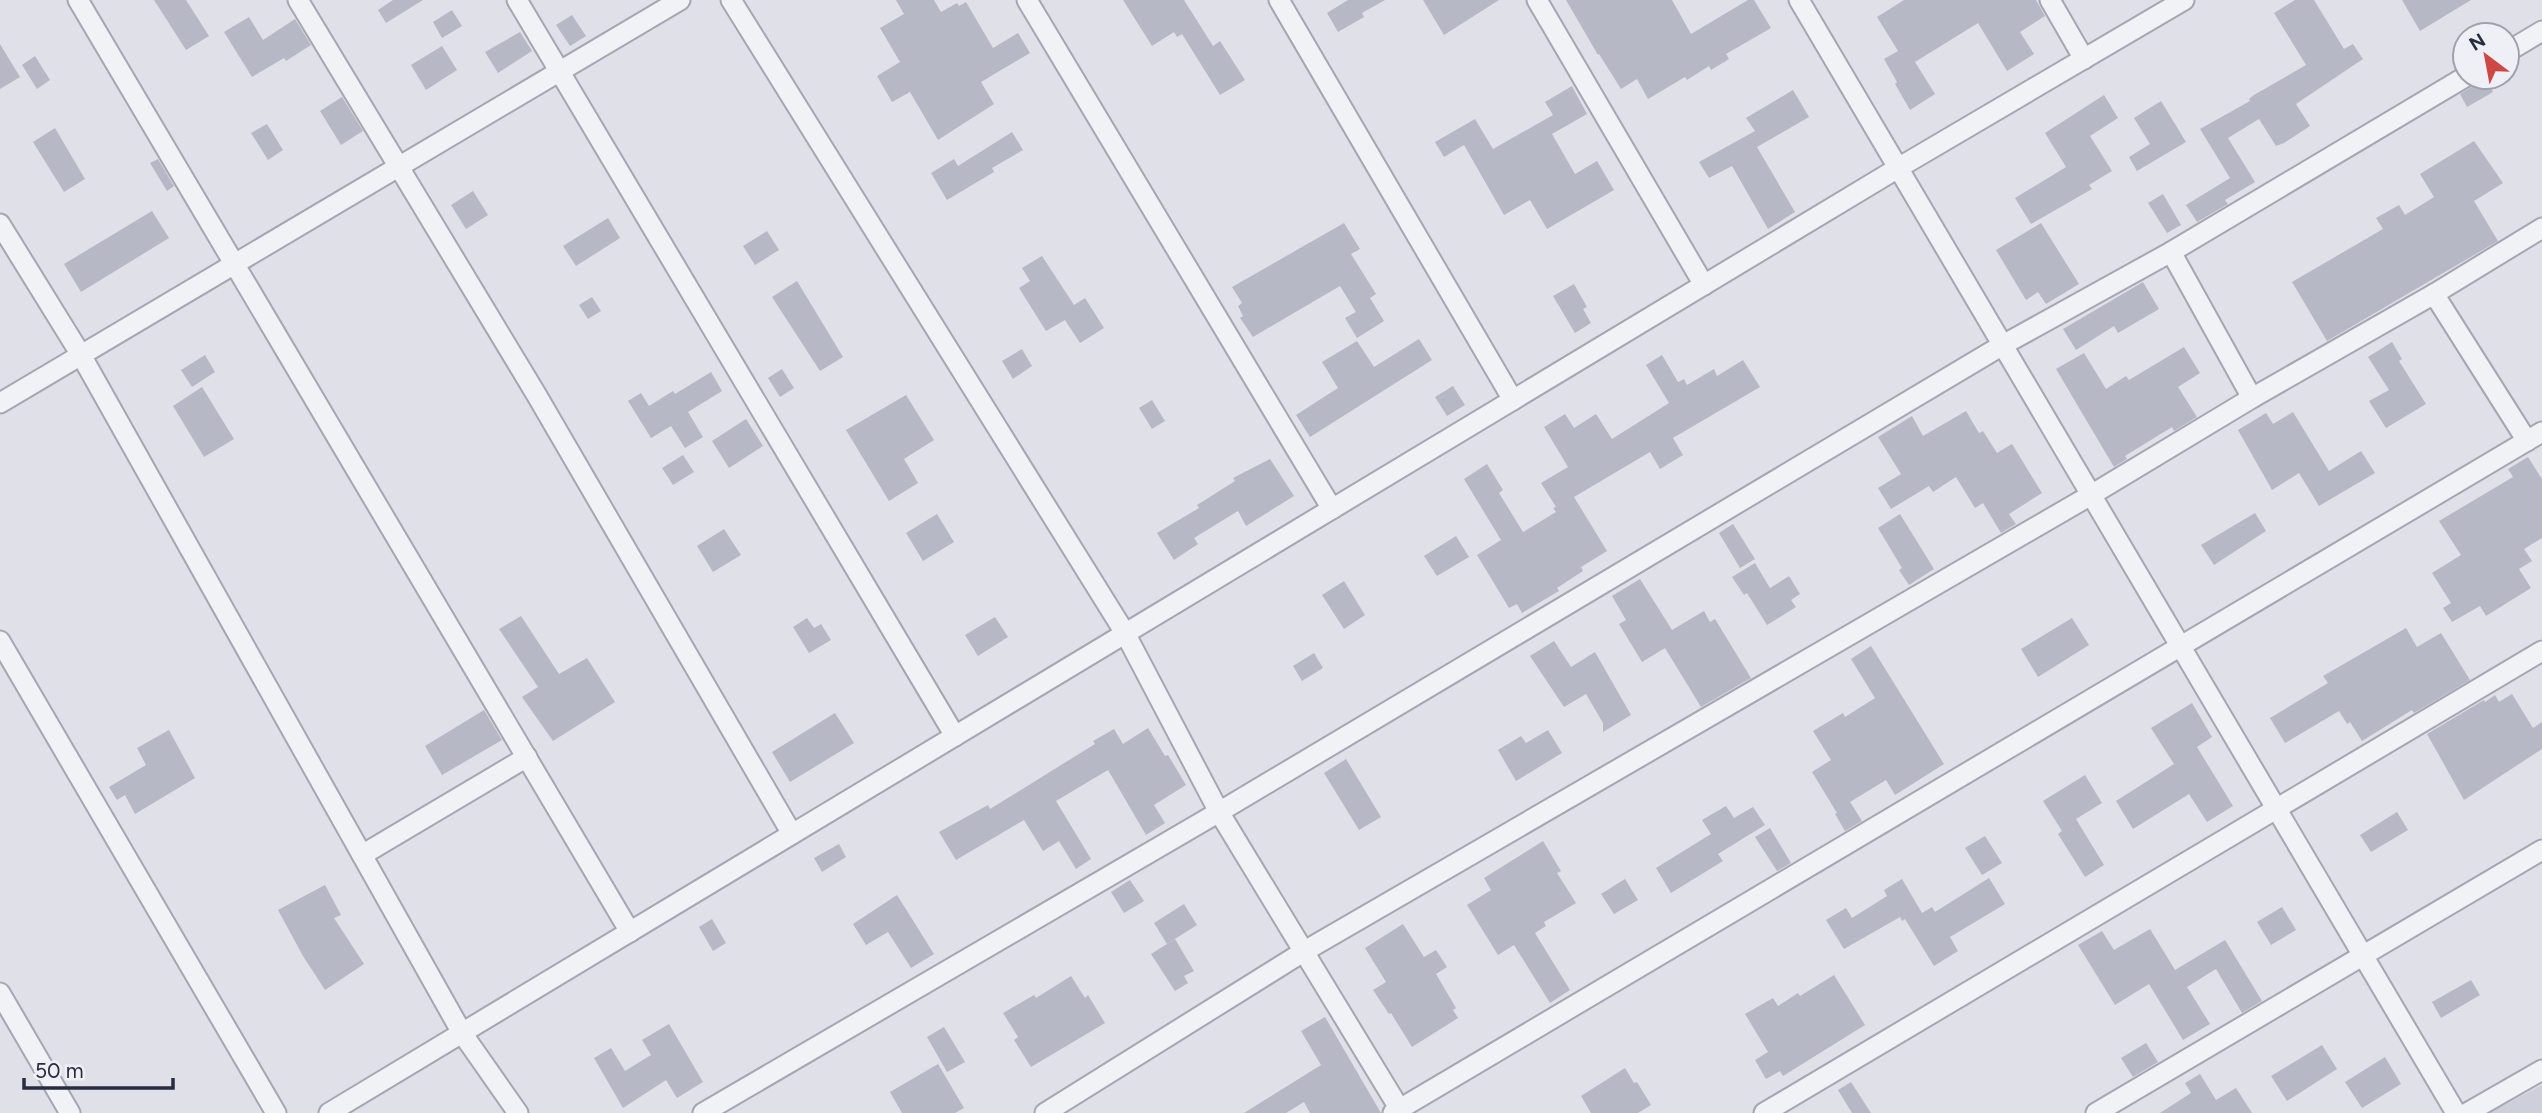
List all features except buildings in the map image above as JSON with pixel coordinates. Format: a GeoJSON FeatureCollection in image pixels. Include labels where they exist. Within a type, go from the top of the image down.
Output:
{"type":"FeatureCollection","features":[{"type":"Feature","properties":{"kind":"street"},"geometry":{"type":"LineString","coordinates":[[78,0],[630,932]]}},
{"type":"Feature","properties":{"kind":"street"},"geometry":{"type":"LineString","coordinates":[[298,0],[536,394],[792,834]]}},
{"type":"Feature","properties":{"kind":"street"},"geometry":{"type":"LineString","coordinates":[[517,0],[955,736]]}},
{"type":"Feature","properties":{"kind":"street"},"geometry":{"type":"LineString","coordinates":[[0,402],[680,0]]}},
{"type":"Feature","properties":{"kind":"street"},"geometry":{"type":"LineString","coordinates":[[731,0],[1125,633],[1219,812],[1398,1112],[2535,437],[2434,294]]}},
{"type":"Feature","properties":{"kind":"street"},"geometry":{"type":"LineString","coordinates":[[1027,0],[1332,509]]}},
{"type":"Feature","properties":{"kind":"street"},"geometry":{"type":"LineString","coordinates":[[1279,0],[1513,400]]}},
{"type":"Feature","properties":{"kind":"street"},"geometry":{"type":"LineString","coordinates":[[1537,0],[1704,285]]}},
{"type":"Feature","properties":{"kind":"street"},"geometry":{"type":"LineString","coordinates":[[1799,0],[2456,1113]]}},
{"type":"Feature","properties":{"kind":"street"},"geometry":{"type":"LineString","coordinates":[[2050,0],[2084,59]]}},
{"type":"Feature","properties":{"kind":"street"},"geometry":{"type":"LineString","coordinates":[[329,1113],[1898,168],[2184,0]]}},
{"type":"Feature","properties":{"kind":"street"},"geometry":{"type":"LineString","coordinates":[[2521,44],[2542,31]]}},
{"type":"Feature","properties":{"kind":"street"},"geometry":{"type":"LineString","coordinates":[[703,1113],[1219,812],[2001,346],[2171,252],[2451,85]]}},
{"type":"Feature","properties":{"kind":"street"},"geometry":{"type":"LineString","coordinates":[[0,224],[81,355],[462,1033],[518,1113]]}},
{"type":"Feature","properties":{"kind":"street"},"geometry":{"type":"LineString","coordinates":[[1045,1113],[1303,952],[2091,495],[2542,228]]}},
{"type":"Feature","properties":{"kind":"street"},"geometry":{"type":"LineString","coordinates":[[2171,252],[2252,398]]}},
{"type":"Feature","properties":{"kind":"street"},"geometry":{"type":"LineString","coordinates":[[0,641],[276,1113]]}},
{"type":"Feature","properties":{"kind":"street"},"geometry":{"type":"LineString","coordinates":[[1764,1113],[2542,650]]}},
{"type":"Feature","properties":{"kind":"street"},"geometry":{"type":"LineString","coordinates":[[362,855],[527,757]]}},
{"type":"Feature","properties":{"kind":"street"},"geometry":{"type":"LineString","coordinates":[[2096,1113],[2542,850]]}},
{"type":"Feature","properties":{"kind":"street"},"geometry":{"type":"LineString","coordinates":[[0,993],[70,1113]]}},
{"type":"Feature","properties":{"kind":"street"},"geometry":{"type":"LineString","coordinates":[[2467,1113],[2542,1070]]}},
{"type":"Feature","properties":{"kind":"shaded area"},"geometry":{"type":"Polygon","coordinates":[[[2542,1085],[2542,1113],[2489,1113],[2542,1085]]]}}]}
